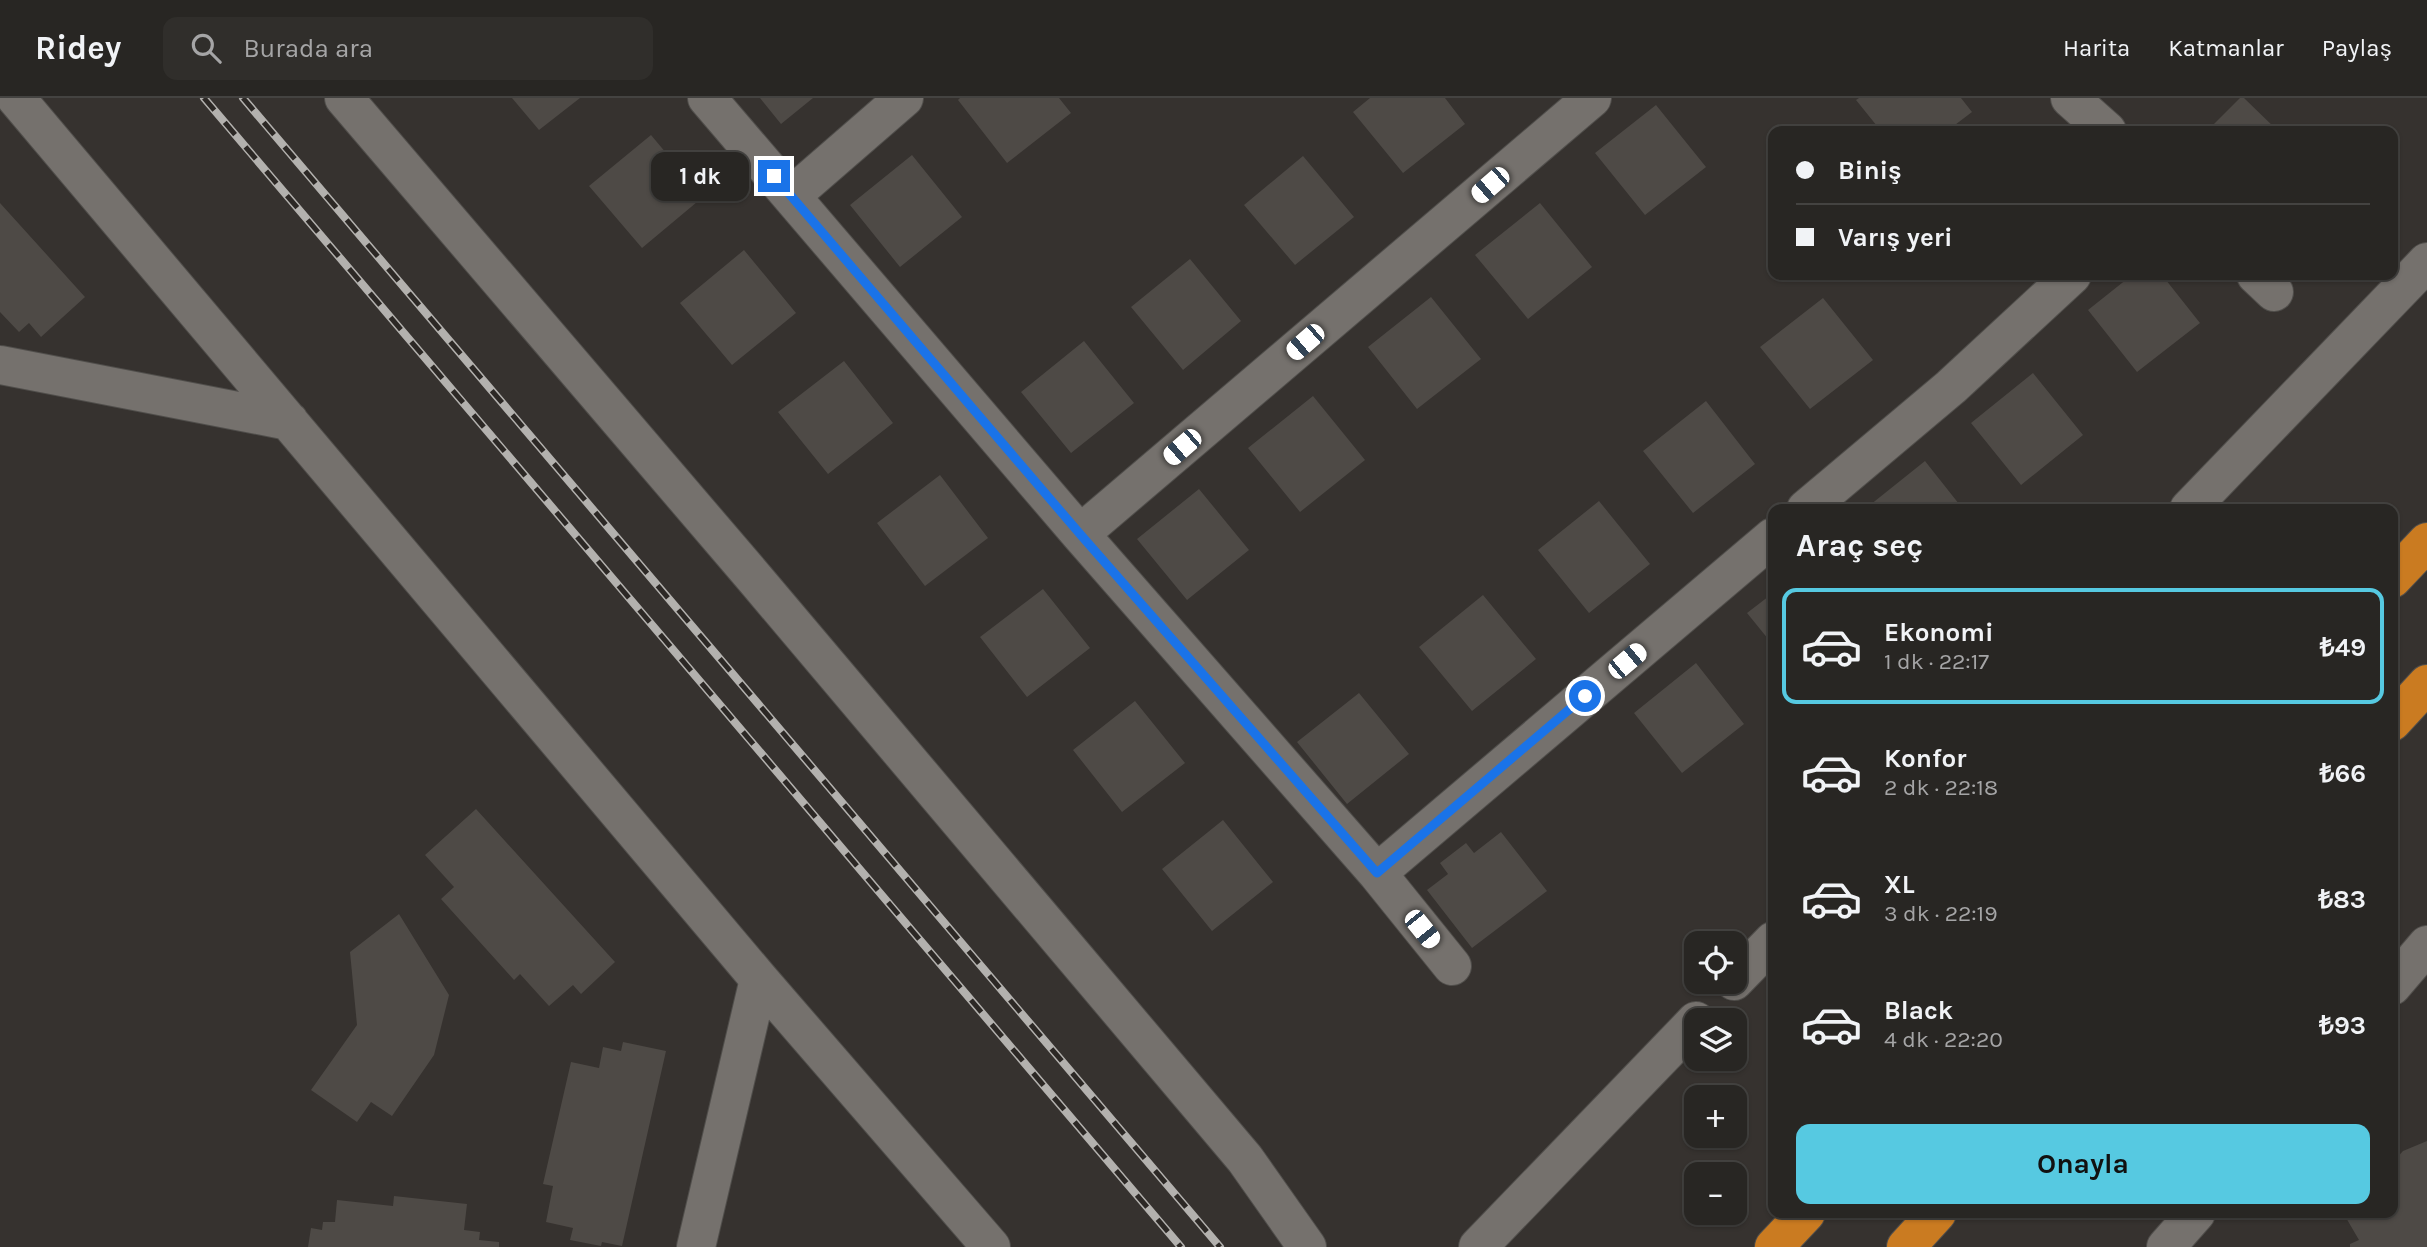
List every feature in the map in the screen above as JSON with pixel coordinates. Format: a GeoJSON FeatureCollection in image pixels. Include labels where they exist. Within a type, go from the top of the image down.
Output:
{"type":"FeatureCollection","features":[{"type":"Feature","properties":{"kind":"highway"},"geometry":{"type":"LineString","coordinates":[[2398,573],[2427,542]]}},
{"type":"Feature","properties":{"kind":"highway"},"geometry":{"type":"LineString","coordinates":[[2398,715],[2427,684]]}},
{"type":"Feature","properties":{"kind":"highway"},"geometry":{"type":"LineString","coordinates":[[1774,1247],[1801,1218]]}},
{"type":"Feature","properties":{"kind":"highway"},"geometry":{"type":"LineString","coordinates":[[1906,1247],[1932,1218]]}},
{"type":"Feature","properties":{"kind":"street"},"geometry":{"type":"LineString","coordinates":[[16,98],[759,979],[992,1247]]}},
{"type":"Feature","properties":{"kind":"street"},"geometry":{"type":"LineString","coordinates":[[344,98],[1245,1159],[1307,1247]]}},
{"type":"Feature","properties":{"kind":"street"},"geometry":{"type":"LineString","coordinates":[[707,98],[1080,534],[1377,873],[1452,966]]}},
{"type":"Feature","properties":{"kind":"street"},"geometry":{"type":"LineString","coordinates":[[791,196],[904,98]]}},
{"type":"Feature","properties":{"kind":"street"},"geometry":{"type":"LineString","coordinates":[[1080,534],[1592,98]]}},
{"type":"Feature","properties":{"kind":"street"},"geometry":{"type":"LineString","coordinates":[[2070,98],[2101,126]]}},
{"type":"Feature","properties":{"kind":"street"},"geometry":{"type":"LineString","coordinates":[[2194,504],[2427,262]]}},
{"type":"Feature","properties":{"kind":"street"},"geometry":{"type":"LineString","coordinates":[[1812,504],[1951,387],[2067,280]]}},
{"type":"Feature","properties":{"kind":"street"},"geometry":{"type":"LineString","coordinates":[[0,365],[289,421]]}},
{"type":"Feature","properties":{"kind":"street"},"geometry":{"type":"LineString","coordinates":[[1377,873],[1768,541]]}},
{"type":"Feature","properties":{"kind":"street"},"geometry":{"type":"LineString","coordinates":[[2398,979],[2427,945]]}},
{"type":"Feature","properties":{"kind":"street"},"geometry":{"type":"LineString","coordinates":[[1747,968],[1768,946]]}},
{"type":"Feature","properties":{"kind":"street"},"geometry":{"type":"LineString","coordinates":[[696,1247],[759,979]]}},
{"type":"Feature","properties":{"kind":"street"},"geometry":{"type":"LineString","coordinates":[[1708,1008],[1721,994]]}},
{"type":"Feature","properties":{"kind":"street"},"geometry":{"type":"LineString","coordinates":[[1478,1247],[1684,1032]]}},
{"type":"Feature","properties":{"kind":"street"},"geometry":{"type":"LineString","coordinates":[[2166,1247],[2192,1218]]}},
{"type":"Feature","properties":{"kind":"building"},"geometry":{"type":"Polygon","coordinates":[[[512,98],[580,98],[539,130],[512,98]]]}},
{"type":"Feature","properties":{"kind":"building"},"geometry":{"type":"Polygon","coordinates":[[[760,98],[813,98],[781,124],[760,98]]]}},
{"type":"Feature","properties":{"kind":"building"},"geometry":{"type":"Polygon","coordinates":[[[1059,98],[1071,113],[1007,163],[958,100],[1059,98]]]}},
{"type":"Feature","properties":{"kind":"building"},"geometry":{"type":"Polygon","coordinates":[[[1370,98],[1445,98],[1465,124],[1403,173],[1353,112],[1370,98]]]}},
{"type":"Feature","properties":{"kind":"building"},"geometry":{"type":"Polygon","coordinates":[[[1961,98],[1972,112],[1954,126],[1877,126],[1856,100],[1961,98]]]}},
{"type":"Feature","properties":{"kind":"building"},"geometry":{"type":"Polygon","coordinates":[[[2240,98],[2244,98],[2273,126],[2212,126],[2240,98]]]}},
{"type":"Feature","properties":{"kind":"building"},"geometry":{"type":"Polygon","coordinates":[[[1656,105],[1706,167],[1645,215],[1595,153],[1656,105]]]}},
{"type":"Feature","properties":{"kind":"building"},"geometry":{"type":"Polygon","coordinates":[[[651,135],[703,197],[642,248],[589,186],[651,135]]]}},
{"type":"Feature","properties":{"kind":"building"},"geometry":{"type":"Polygon","coordinates":[[[912,155],[962,217],[900,267],[850,205],[912,155]]]}},
{"type":"Feature","properties":{"kind":"building"},"geometry":{"type":"Polygon","coordinates":[[[1303,156],[1354,217],[1295,265],[1244,205],[1303,156]]]}},
{"type":"Feature","properties":{"kind":"building"},"geometry":{"type":"Polygon","coordinates":[[[0,203],[85,297],[41,337],[29,323],[19,332],[0,312],[0,203]]]}},
{"type":"Feature","properties":{"kind":"building"},"geometry":{"type":"Polygon","coordinates":[[[1540,203],[1592,267],[1528,319],[1475,255],[1540,203]]]}},
{"type":"Feature","properties":{"kind":"building"},"geometry":{"type":"Polygon","coordinates":[[[744,250],[796,313],[732,365],[680,303],[744,250]]]}},
{"type":"Feature","properties":{"kind":"building"},"geometry":{"type":"Polygon","coordinates":[[[1190,259],[1241,321],[1183,370],[1131,307],[1190,259]]]}},
{"type":"Feature","properties":{"kind":"building"},"geometry":{"type":"Polygon","coordinates":[[[2126,280],[2166,280],[2200,323],[2137,372],[2088,310],[2126,280]]]}},
{"type":"Feature","properties":{"kind":"building"},"geometry":{"type":"Polygon","coordinates":[[[1431,297],[1481,359],[1417,409],[1368,347],[1431,297]]]}},
{"type":"Feature","properties":{"kind":"building"},"geometry":{"type":"Polygon","coordinates":[[[1823,298],[1873,360],[1810,409],[1760,347],[1823,298]]]}},
{"type":"Feature","properties":{"kind":"building"},"geometry":{"type":"Polygon","coordinates":[[[1084,341],[1134,403],[1071,453],[1021,392],[1084,341]]]}},
{"type":"Feature","properties":{"kind":"building"},"geometry":{"type":"Polygon","coordinates":[[[844,361],[893,423],[828,474],[778,412],[844,361]]]}},
{"type":"Feature","properties":{"kind":"building"},"geometry":{"type":"Polygon","coordinates":[[[2033,373],[2083,435],[2021,485],[1971,423],[2033,373]]]}},
{"type":"Feature","properties":{"kind":"building"},"geometry":{"type":"Polygon","coordinates":[[[1313,396],[1365,460],[1300,512],[1248,448],[1313,396]]]}},
{"type":"Feature","properties":{"kind":"building"},"geometry":{"type":"Polygon","coordinates":[[[1706,401],[1755,464],[1693,513],[1643,451],[1706,401]]]}},
{"type":"Feature","properties":{"kind":"building"},"geometry":{"type":"Polygon","coordinates":[[[1925,461],[1959,504],[1871,504],[1925,461]]]}},
{"type":"Feature","properties":{"kind":"building"},"geometry":{"type":"Polygon","coordinates":[[[940,475],[988,538],[925,586],[877,523],[940,475]]]}},
{"type":"Feature","properties":{"kind":"building"},"geometry":{"type":"Polygon","coordinates":[[[1199,489],[1249,550],[1187,600],[1137,539],[1199,489]]]}},
{"type":"Feature","properties":{"kind":"building"},"geometry":{"type":"Polygon","coordinates":[[[1599,501],[1650,564],[1589,613],[1538,550],[1599,501]]]}},
{"type":"Feature","properties":{"kind":"building"},"geometry":{"type":"Polygon","coordinates":[[[1043,589],[1090,648],[1027,697],[980,637],[1043,589]]]}},
{"type":"Feature","properties":{"kind":"building"},"geometry":{"type":"Polygon","coordinates":[[[1483,595],[1536,659],[1472,711],[1419,647],[1483,595]]]}},
{"type":"Feature","properties":{"kind":"building"},"geometry":{"type":"Polygon","coordinates":[[[1768,597],[1768,639],[1747,613],[1768,597]]]}},
{"type":"Feature","properties":{"kind":"building"},"geometry":{"type":"Polygon","coordinates":[[[1696,663],[1744,724],[1682,773],[1634,713],[1696,663]]]}},
{"type":"Feature","properties":{"kind":"building"},"geometry":{"type":"Polygon","coordinates":[[[1359,693],[1409,754],[1347,804],[1297,742],[1359,693]]]}},
{"type":"Feature","properties":{"kind":"building"},"geometry":{"type":"Polygon","coordinates":[[[1135,701],[1185,763],[1122,812],[1073,750],[1135,701]]]}},
{"type":"Feature","properties":{"kind":"building"},"geometry":{"type":"Polygon","coordinates":[[[476,809],[615,962],[581,994],[573,985],[549,1006],[520,974],[514,980],[441,899],[454,887],[425,855],[476,809]]]}},
{"type":"Feature","properties":{"kind":"building"},"geometry":{"type":"Polygon","coordinates":[[[1223,820],[1273,882],[1212,931],[1162,869],[1223,820]]]}},
{"type":"Feature","properties":{"kind":"building"},"geometry":{"type":"Polygon","coordinates":[[[1501,832],[1547,891],[1472,948],[1427,890],[1448,874],[1440,863],[1466,843],[1474,853],[1501,832]]]}},
{"type":"Feature","properties":{"kind":"building"},"geometry":{"type":"Polygon","coordinates":[[[399,914],[449,995],[434,1055],[392,1116],[371,1102],[357,1122],[311,1090],[357,1025],[350,952],[399,914]]]}},
{"type":"Feature","properties":{"kind":"building"},"geometry":{"type":"Polygon","coordinates":[[[623,1042],[666,1051],[622,1246],[602,1242],[601,1246],[570,1240],[573,1228],[546,1222],[553,1186],[543,1184],[571,1062],[599,1068],[603,1047],[621,1051],[623,1042]]]}},
{"type":"Feature","properties":{"kind":"building"},"geometry":{"type":"Polygon","coordinates":[[[2427,1141],[2427,1247],[2350,1247],[2350,1244],[2359,1240],[2346,1218],[2398,1218],[2398,1156],[2403,1151],[2427,1141]]]}},
{"type":"Feature","properties":{"kind":"building"},"geometry":{"type":"Polygon","coordinates":[[[394,1196],[467,1204],[464,1230],[480,1232],[479,1240],[499,1242],[499,1247],[308,1247],[311,1228],[322,1230],[323,1222],[335,1222],[337,1200],[393,1206],[394,1196]]]}},
{"type":"Feature","properties":{"kind":"railway"},"geometry":{"type":"LineString","coordinates":[[204,98],[1181,1247]]}},
{"type":"Feature","properties":{"kind":"railway"},"geometry":{"type":"LineString","coordinates":[[243,98],[1220,1247]]}},
{"type":"Feature","properties":{"kind":"route"},"geometry":{"type":"LineString","coordinates":[[774,176],[1080,534],[1377,873],[1585,696]]}}]}
